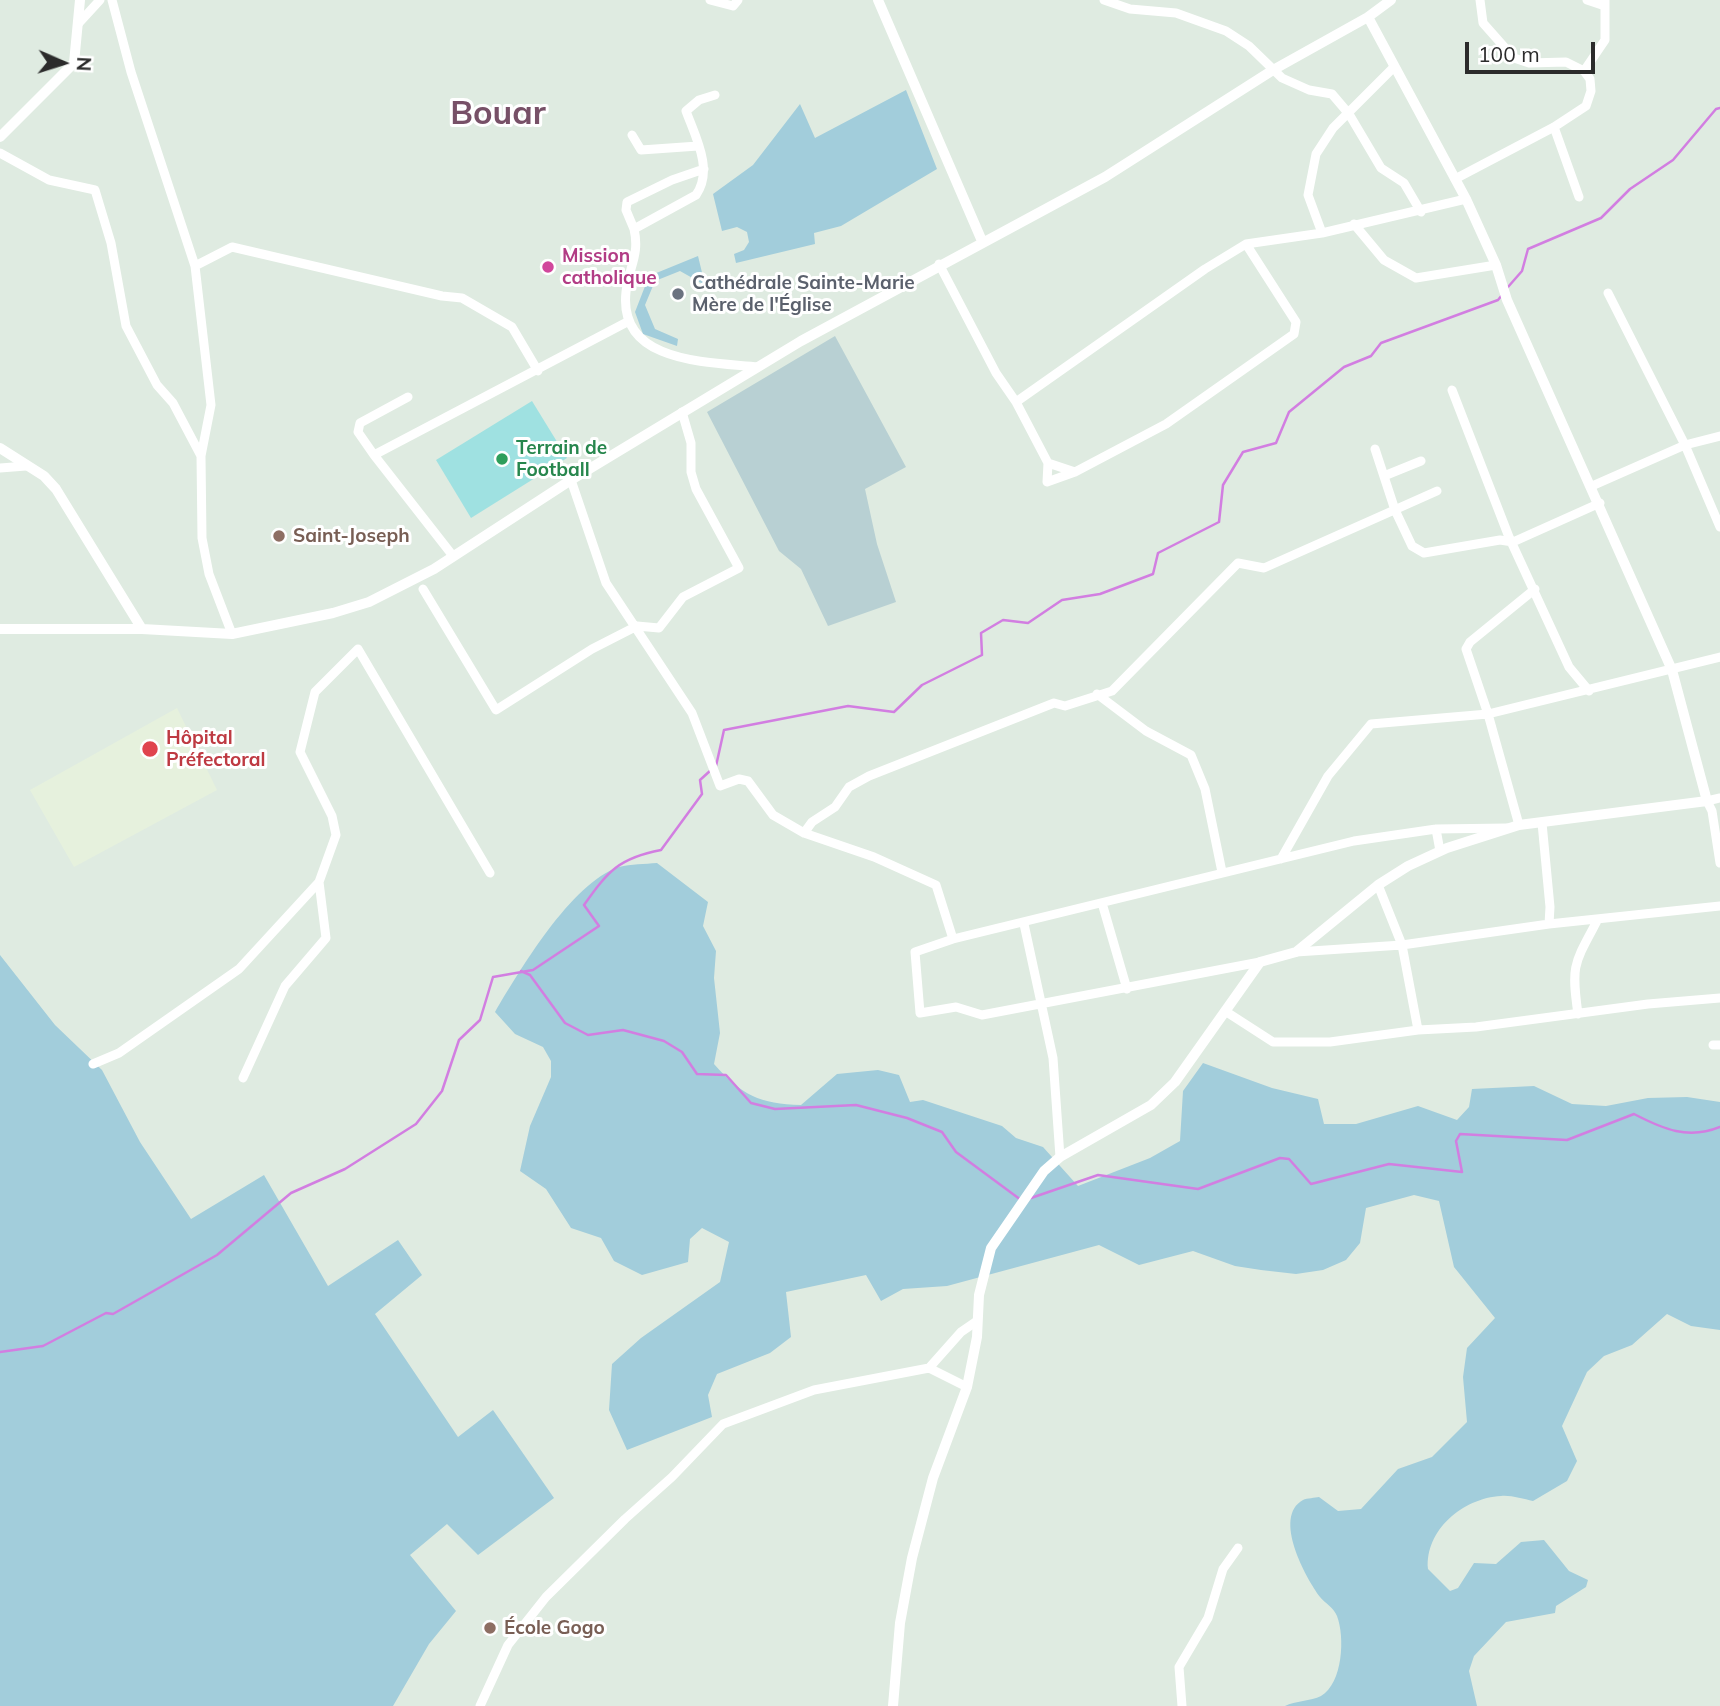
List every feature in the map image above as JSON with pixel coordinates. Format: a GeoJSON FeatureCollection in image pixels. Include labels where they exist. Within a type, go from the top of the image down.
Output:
{"type":"FeatureCollection","features":[{"type":"Feature","properties":{"kind":"street"},"geometry":{"type":"LineString","coordinates":[[0,137],[75,63],[80,0]]}},
{"type":"Feature","properties":{"kind":"street"},"geometry":{"type":"LineString","coordinates":[[78,24],[100,0]]}},
{"type":"Feature","properties":{"kind":"street"},"geometry":{"type":"LineString","coordinates":[[112,0],[131,72],[195,266],[211,405],[201,456],[202,538],[209,574],[232,634]]}},
{"type":"Feature","properties":{"kind":"street"},"geometry":{"type":"LineString","coordinates":[[710,0],[733,6],[738,0]]}},
{"type":"Feature","properties":{"kind":"street"},"geometry":{"type":"LineString","coordinates":[[878,0],[982,241]]}},
{"type":"Feature","properties":{"kind":"street"},"geometry":{"type":"LineString","coordinates":[[1104,0],[1130,9],[1176,13],[1226,31],[1249,47],[1282,78],[1309,90],[1332,94],[1349,114],[1381,168],[1404,183],[1421,212]]}},
{"type":"Feature","properties":{"kind":"street"},"geometry":{"type":"LineString","coordinates":[[0,629],[142,629],[232,634],[333,613],[369,602],[453,556],[571,480],[758,368],[939,264],[1105,177],[1273,70],[1368,17],[1391,0]]}},
{"type":"Feature","properties":{"kind":"street"},"geometry":{"type":"LineString","coordinates":[[1455,179],[1555,127],[1586,106],[1591,91],[1590,79],[1584,71],[1566,62],[1529,63],[1514,58],[1483,23],[1480,0]]}},
{"type":"Feature","properties":{"kind":"street"},"geometry":{"type":"LineString","coordinates":[[1584,71],[1605,40],[1605,3],[1587,0]]}},
{"type":"Feature","properties":{"kind":"street"},"geometry":{"type":"LineString","coordinates":[[1368,17],[1466,199],[1496,265],[1507,300],[1600,503],[1672,670],[1712,811],[1720,863]]}},
{"type":"Feature","properties":{"kind":"street"},"geometry":{"type":"LineString","coordinates":[[1322,233],[1308,195],[1316,154],[1333,128],[1394,68]]}},
{"type":"Feature","properties":{"kind":"street"},"geometry":{"type":"LineString","coordinates":[[634,229],[696,195],[702,187],[704,169],[686,111],[699,100],[715,95]]}},
{"type":"Feature","properties":{"kind":"street"},"geometry":{"type":"LineString","coordinates":[[1555,127],[1579,197]]}},
{"type":"Feature","properties":{"kind":"street"},"geometry":{"type":"LineString","coordinates":[[632,135],[641,150],[698,146]]}},
{"type":"Feature","properties":{"kind":"street"},"geometry":{"type":"LineString","coordinates":[[0,153],[49,180],[95,190],[111,243],[127,326],[157,385],[173,402],[201,456]]}},
{"type":"Feature","properties":{"kind":"street"},"geometry":{"type":"LineString","coordinates":[[704,169],[673,180],[627,202],[626,210],[638,248],[626,293],[629,321],[641,340],[658,351],[691,360],[758,368]]}},
{"type":"Feature","properties":{"kind":"street"},"geometry":{"type":"LineString","coordinates":[[1016,402],[1194,277],[1246,244],[1322,233],[1354,224],[1421,212],[1466,199]]}},
{"type":"Feature","properties":{"kind":"street"},"geometry":{"type":"LineString","coordinates":[[1354,224],[1384,260],[1416,278],[1496,265]]}},
{"type":"Feature","properties":{"kind":"street"},"geometry":{"type":"LineString","coordinates":[[939,264],[996,373],[1016,402],[1048,463],[1047,482],[1075,472],[1167,424],[1294,334],[1296,321],[1246,244]]}},
{"type":"Feature","properties":{"kind":"street"},"geometry":{"type":"LineString","coordinates":[[195,266],[232,247],[442,296],[462,298],[512,327],[538,371]]}},
{"type":"Feature","properties":{"kind":"street"},"geometry":{"type":"LineString","coordinates":[[1608,293],[1685,445],[1719,523]]}},
{"type":"Feature","properties":{"kind":"street"},"geometry":{"type":"LineString","coordinates":[[374,455],[629,321]]}},
{"type":"Feature","properties":{"kind":"street"},"geometry":{"type":"LineString","coordinates":[[1452,390],[1513,542],[1569,667],[1589,691]]}},
{"type":"Feature","properties":{"kind":"street"},"geometry":{"type":"LineString","coordinates":[[408,397],[360,423],[358,432],[453,556]]}},
{"type":"Feature","properties":{"kind":"street"},"geometry":{"type":"LineString","coordinates":[[423,589],[496,710],[592,649],[637,626],[659,628],[683,597],[739,568],[696,489],[691,472],[691,443],[682,412]]}},
{"type":"Feature","properties":{"kind":"street"},"geometry":{"type":"LineString","coordinates":[[1592,486],[1685,445],[1720,436]]}},
{"type":"Feature","properties":{"kind":"street"},"geometry":{"type":"LineString","coordinates":[[0,448],[44,477],[57,489],[142,629]]}},
{"type":"Feature","properties":{"kind":"street"},"geometry":{"type":"LineString","coordinates":[[1375,449],[1395,510],[1412,546],[1424,553],[1500,540],[1513,542],[1600,503]]}},
{"type":"Feature","properties":{"kind":"street"},"geometry":{"type":"LineString","coordinates":[[1384,476],[1421,461]]}},
{"type":"Feature","properties":{"kind":"street"},"geometry":{"type":"LineString","coordinates":[[1048,463],[1075,472]]}},
{"type":"Feature","properties":{"kind":"street"},"geometry":{"type":"LineString","coordinates":[[0,468],[26,466]]}},
{"type":"Feature","properties":{"kind":"street"},"geometry":{"type":"LineString","coordinates":[[571,480],[606,583],[637,626],[692,713],[720,786],[739,779],[748,781],[773,815],[804,833],[874,857],[936,885],[953,939]]}},
{"type":"Feature","properties":{"kind":"street"},"geometry":{"type":"LineString","coordinates":[[804,833],[813,822],[835,807],[849,787],[869,776],[1054,703],[1065,706],[1112,691],[1238,563],[1264,568],[1437,491]]}},
{"type":"Feature","properties":{"kind":"street"},"geometry":{"type":"LineString","coordinates":[[1519,825],[1488,714],[1465,649],[1535,589]]}},
{"type":"Feature","properties":{"kind":"street"},"geometry":{"type":"LineString","coordinates":[[93,1064],[119,1054],[239,969],[319,881],[336,835],[332,816],[300,752],[315,692],[358,649],[490,873]]}},
{"type":"Feature","properties":{"kind":"street"},"geometry":{"type":"LineString","coordinates":[[1281,859],[1328,776],[1371,724],[1488,714],[1720,657]]}},
{"type":"Feature","properties":{"kind":"street"},"geometry":{"type":"LineString","coordinates":[[1097,694],[1146,732],[1191,755],[1205,789],[1222,872]]}},
{"type":"Feature","properties":{"kind":"street"},"geometry":{"type":"LineString","coordinates":[[1296,952],[1378,886],[1408,866],[1440,851],[1519,825],[1720,798]]}},
{"type":"Feature","properties":{"kind":"street"},"geometry":{"type":"LineString","coordinates":[[1542,823],[1549,924]]}},
{"type":"Feature","properties":{"kind":"street"},"geometry":{"type":"LineString","coordinates":[[1507,828],[1436,829],[1354,841],[1222,872],[1024,924],[953,939],[915,952],[920,1013],[956,1007],[982,1015],[1126,989],[1260,962],[1296,952],[1402,945],[1549,924],[1720,906]]}},
{"type":"Feature","properties":{"kind":"street"},"geometry":{"type":"LineString","coordinates":[[1436,829],[1440,851]]}},
{"type":"Feature","properties":{"kind":"street"},"geometry":{"type":"LineString","coordinates":[[243,1078],[285,986],[326,938],[319,881]]}},
{"type":"Feature","properties":{"kind":"street"},"geometry":{"type":"LineString","coordinates":[[1378,886],[1402,945],[1419,1030]]}},
{"type":"Feature","properties":{"kind":"street"},"geometry":{"type":"LineString","coordinates":[[1102,903],[1126,989]]}},
{"type":"Feature","properties":{"kind":"street"},"geometry":{"type":"LineString","coordinates":[[1578,1014],[1573,979],[1575,962],[1597,920]]}},
{"type":"Feature","properties":{"kind":"street"},"geometry":{"type":"LineString","coordinates":[[1024,924],[1054,1058],[1060,1157]]}},
{"type":"Feature","properties":{"kind":"street"},"geometry":{"type":"LineString","coordinates":[[893,1706],[900,1623],[912,1558],[933,1478],[967,1387],[979,1295],[991,1248],[1044,1171],[1060,1157],[1151,1105],[1175,1082],[1260,962]]}},
{"type":"Feature","properties":{"kind":"street"},"geometry":{"type":"LineString","coordinates":[[1225,1012],[1273,1042],[1331,1042],[1419,1030],[1475,1027],[1648,1004],[1720,998]]}},
{"type":"Feature","properties":{"kind":"street"},"geometry":{"type":"LineString","coordinates":[[929,1368],[961,1332],[977,1321]]}},
{"type":"Feature","properties":{"kind":"street"},"geometry":{"type":"LineString","coordinates":[[480,1706],[508,1645],[546,1597],[625,1519],[672,1478],[723,1424],[814,1390],[929,1368],[967,1387]]}},
{"type":"Feature","properties":{"kind":"street"},"geometry":{"type":"LineString","coordinates":[[1182,1706],[1179,1667],[1208,1618],[1223,1569],[1238,1548]]}},
{"type":"Feature","properties":{"kind":"shaded area"},"geometry":{"type":"Polygon","coordinates":[[[906,90],[937,169],[841,226],[814,233],[815,244],[736,263],[734,254],[744,250],[749,242],[747,232],[737,227],[722,231],[713,194],[753,165],[800,104],[815,138],[906,90]]]}},
{"type":"Feature","properties":{"kind":"shaded area"},"geometry":{"type":"Polygon","coordinates":[[[698,256],[706,289],[703,284],[680,271],[655,281],[645,305],[655,329],[678,339],[677,346],[643,334],[635,312],[649,276],[698,256]]]}},
{"type":"Feature","properties":{"kind":"shaded area"},"geometry":{"type":"Polygon","coordinates":[[[835,336],[906,467],[865,489],[877,544],[896,602],[828,626],[801,569],[779,551],[707,412],[835,336]]]}},
{"type":"Feature","properties":{"kind":"shaded area","name":"Terrain de Football"},"geometry":{"type":"Polygon","coordinates":[[[532,401],[567,458],[471,518],[436,460],[532,401]]]}},
{"type":"Feature","properties":{"kind":"shaded area","name":"Hôpital Préfectoral"},"geometry":{"type":"Polygon","coordinates":[[[177,708],[217,790],[74,867],[30,790],[177,708]]]}},
{"type":"Feature","properties":{"kind":"shaded area"},"geometry":{"type":"Polygon","coordinates":[[[657,863],[708,902],[703,926],[716,951],[714,978],[720,1033],[714,1064],[733,1083],[763,1100],[801,1105],[837,1074],[878,1070],[899,1075],[910,1102],[923,1100],[1002,1126],[1016,1138],[1043,1147],[1078,1186],[1150,1158],[1180,1141],[1183,1091],[1203,1063],[1272,1088],[1318,1099],[1324,1124],[1356,1124],[1418,1106],[1457,1120],[1469,1107],[1472,1089],[1534,1086],[1572,1104],[1606,1106],[1648,1098],[1687,1097],[1720,1102],[1720,1330],[1691,1326],[1667,1314],[1632,1345],[1604,1356],[1587,1372],[1562,1426],[1577,1461],[1567,1481],[1533,1501],[1505,1496],[1473,1503],[1460,1510],[1440,1529],[1429,1555],[1428,1569],[1450,1591],[1458,1588],[1474,1563],[1496,1564],[1521,1542],[1544,1540],[1569,1571],[1588,1580],[1586,1587],[1556,1606],[1555,1613],[1506,1622],[1474,1656],[1469,1671],[1477,1706],[1285,1706],[1317,1698],[1328,1690],[1338,1671],[1341,1647],[1337,1616],[1314,1588],[1295,1548],[1291,1533],[1294,1508],[1303,1500],[1319,1497],[1338,1511],[1361,1509],[1398,1469],[1432,1457],[1467,1422],[1463,1377],[1467,1348],[1495,1318],[1454,1267],[1439,1201],[1414,1195],[1366,1208],[1360,1243],[1346,1260],[1323,1270],[1296,1274],[1261,1270],[1235,1266],[1193,1251],[1139,1265],[1099,1245],[947,1286],[903,1289],[881,1301],[866,1275],[786,1292],[791,1337],[770,1353],[717,1374],[708,1395],[712,1417],[627,1450],[609,1410],[612,1364],[641,1338],[720,1282],[729,1242],[702,1228],[690,1239],[688,1262],[642,1275],[614,1261],[601,1238],[571,1228],[546,1189],[520,1171],[530,1126],[551,1077],[551,1061],[543,1047],[515,1034],[495,1012],[548,930],[583,890],[601,876],[619,867],[657,863]]]}},
{"type":"Feature","properties":{"kind":"shaded area"},"geometry":{"type":"Polygon","coordinates":[[[0,955],[55,1025],[102,1070],[140,1142],[191,1219],[264,1175],[328,1286],[398,1240],[422,1275],[375,1314],[458,1437],[493,1410],[554,1498],[478,1555],[447,1524],[410,1555],[456,1611],[429,1644],[393,1706],[0,1706],[0,955]]]}},
{"type":"Feature","properties":{"kind":"waterway"},"geometry":{"type":"LineString","coordinates":[[1508,287],[1522,271],[1528,249],[1601,218],[1630,189],[1673,160],[1716,109],[1720,108]]}},
{"type":"Feature","properties":{"kind":"waterway"},"geometry":{"type":"LineString","coordinates":[[716,766],[724,730],[848,706],[894,712],[922,685],[982,655],[981,633],[1003,620],[1028,623],[1062,600],[1100,594],[1153,574],[1158,553],[1219,522],[1223,485],[1243,452],[1276,443],[1289,412],[1344,367],[1371,356],[1381,343],[1498,300],[1502,295]]}},
{"type":"Feature","properties":{"kind":"waterway"},"geometry":{"type":"LineString","coordinates":[[0,1352],[43,1346],[106,1313],[113,1314],[217,1255],[291,1193],[345,1169],[416,1124],[442,1091],[459,1040],[480,1020],[493,977],[533,970],[599,926],[584,905],[600,883],[616,868],[635,857],[661,850],[702,794],[700,780],[711,770]]}},
{"type":"Feature","properties":{"kind":"waterway"},"geometry":{"type":"LineString","coordinates":[[521,971],[530,975],[565,1023],[588,1035],[623,1030],[664,1041],[682,1052],[697,1074],[726,1075],[751,1103],[775,1109],[856,1105],[907,1118],[942,1132],[956,1152],[1021,1200]]}},
{"type":"Feature","properties":{"kind":"waterway"},"geometry":{"type":"LineString","coordinates":[[1031,1198],[1098,1175],[1198,1189],[1280,1158],[1289,1159],[1311,1184],[1389,1164],[1462,1172],[1456,1141],[1460,1134],[1567,1140],[1634,1114],[1655,1124],[1686,1133],[1720,1127]]}},
{"type":"Feature","properties":{"kind":"place","name":"Mission catholique"},"geometry":{"type":"Point","coordinates":[548,267]}},
{"type":"Feature","properties":{"kind":"place","name":"Cathédrale Sainte-Marie Mère de l'Église"},"geometry":{"type":"Point","coordinates":[678,294]}},
{"type":"Feature","properties":{"kind":"place","name":"Terrain de Football"},"geometry":{"type":"Point","coordinates":[502,459]}},
{"type":"Feature","properties":{"kind":"place","name":"Saint-Joseph"},"geometry":{"type":"Point","coordinates":[279,536]}},
{"type":"Feature","properties":{"kind":"place","name":"Hôpital Préfectoral"},"geometry":{"type":"Point","coordinates":[150,749]}},
{"type":"Feature","properties":{"kind":"place","name":"École Gogo"},"geometry":{"type":"Point","coordinates":[490,1628]}},
{"type":"Feature","properties":{"kind":"district","name":"Bouar"},"geometry":{"type":"Point","coordinates":[498,114]}}]}
